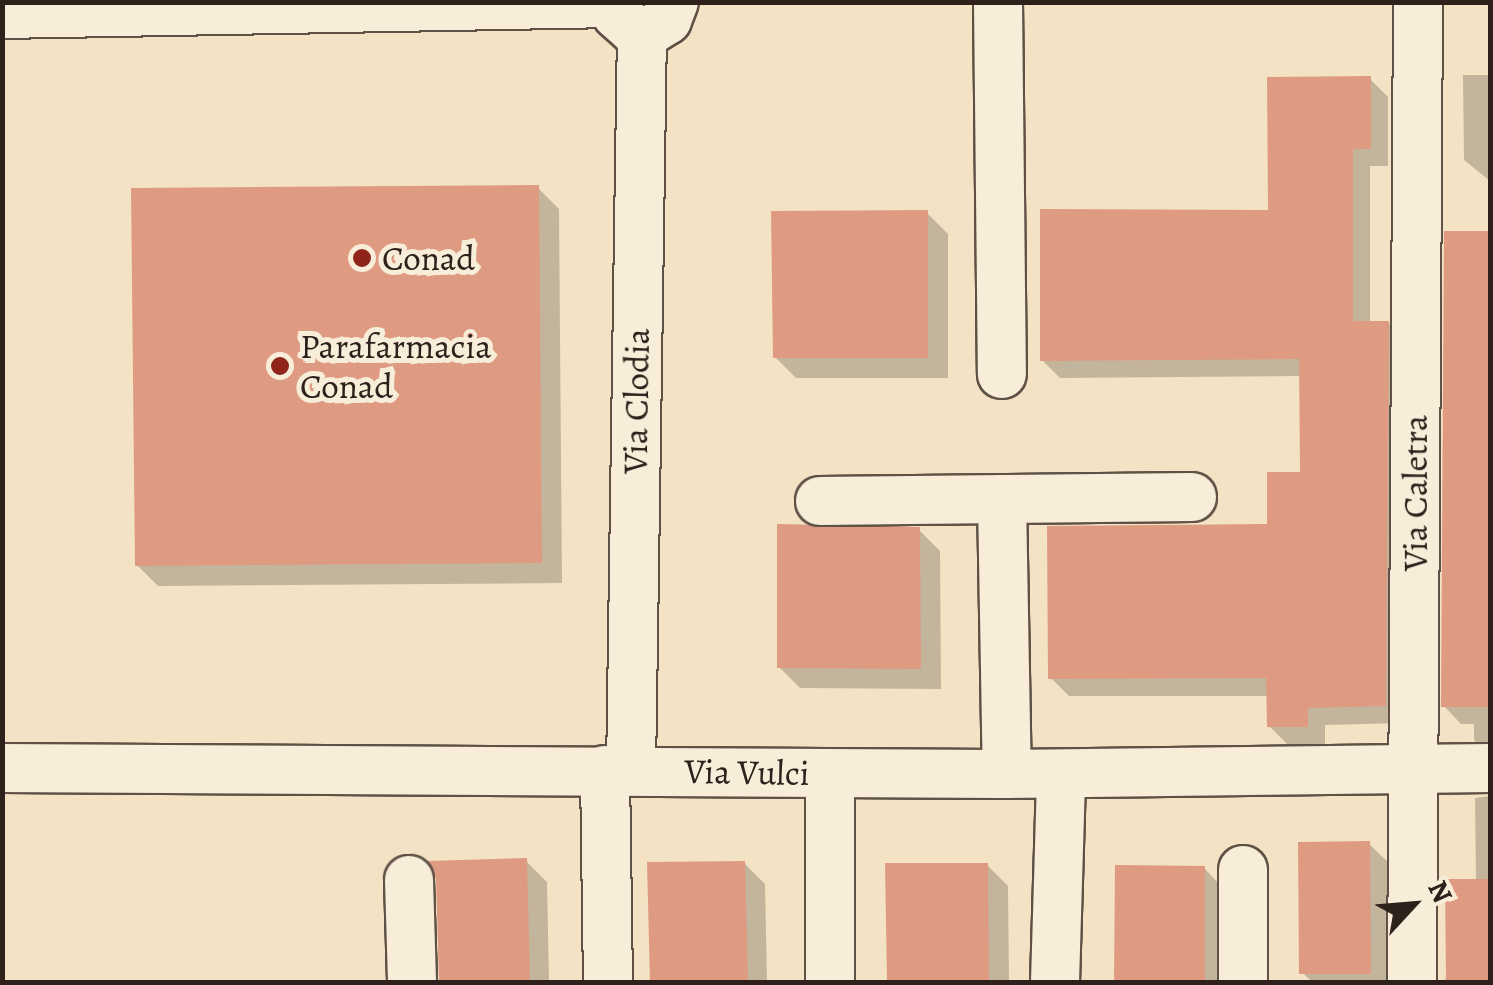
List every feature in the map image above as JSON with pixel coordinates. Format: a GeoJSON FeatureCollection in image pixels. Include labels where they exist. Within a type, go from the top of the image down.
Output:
{"type":"FeatureCollection","features":[{"type":"Feature","properties":{"kind":"street"},"geometry":{"type":"LineString","coordinates":[[998,2],[1002,374]]}},
{"type":"Feature","properties":{"kind":"street","name":"Via Caletra"},"geometry":{"type":"LineString","coordinates":[[1412,982],[1418,2]]}},
{"type":"Feature","properties":{"kind":"street"},"geometry":{"type":"LineString","coordinates":[[2,14],[636,10]]}},
{"type":"Feature","properties":{"kind":"street","name":"Via Clodia"},"geometry":{"type":"LineString","coordinates":[[608,982],[618,770],[636,10]]}},
{"type":"Feature","properties":{"kind":"street"},"geometry":{"type":"LineString","coordinates":[[820,501],[1192,497]]}},
{"type":"Feature","properties":{"kind":"street"},"geometry":{"type":"LineString","coordinates":[[1002,499],[1007,774]]}},
{"type":"Feature","properties":{"kind":"street","name":"Via Vulci"},"geometry":{"type":"LineString","coordinates":[[2,768],[1062,774],[1490,768]]}},
{"type":"Feature","properties":{"kind":"street"},"geometry":{"type":"LineString","coordinates":[[830,773],[830,982]]}},
{"type":"Feature","properties":{"kind":"street"},"geometry":{"type":"LineString","coordinates":[[1055,982],[1062,774]]}},
{"type":"Feature","properties":{"kind":"street"},"geometry":{"type":"LineString","coordinates":[[1243,870],[1243,982]]}},
{"type":"Feature","properties":{"kind":"street"},"geometry":{"type":"LineString","coordinates":[[409,880],[412,982]]}},
{"type":"Feature","properties":{"kind":"building"},"geometry":{"type":"Polygon","coordinates":[[[1371,76],[1371,149],[1353,149],[1353,321],[1389,321],[1386,706],[1308,708],[1308,727],[1267,727],[1266,678],[1048,679],[1047,526],[1267,524],[1267,472],[1300,472],[1299,359],[1040,361],[1040,209],[1268,210],[1267,77],[1371,76]]]}},
{"type":"Feature","properties":{"kind":"building"},"geometry":{"type":"Polygon","coordinates":[[[539,185],[542,563],[135,566],[131,188],[539,185]]]}},
{"type":"Feature","properties":{"kind":"building"},"geometry":{"type":"Polygon","coordinates":[[[928,210],[928,358],[773,358],[771,211],[928,210]]]}},
{"type":"Feature","properties":{"kind":"building"},"geometry":{"type":"Polygon","coordinates":[[[1444,231],[1490,231],[1490,707],[1441,707],[1444,231]]]}},
{"type":"Feature","properties":{"kind":"building"},"geometry":{"type":"Polygon","coordinates":[[[777,524],[920,527],[921,669],[777,668],[777,524]]]}},
{"type":"Feature","properties":{"kind":"building"},"geometry":{"type":"Polygon","coordinates":[[[1370,841],[1371,974],[1299,974],[1298,842],[1370,841]]]}},
{"type":"Feature","properties":{"kind":"building"},"geometry":{"type":"Polygon","coordinates":[[[527,858],[530,982],[439,982],[436,879],[427,861],[527,858]]]}},
{"type":"Feature","properties":{"kind":"building"},"geometry":{"type":"Polygon","coordinates":[[[745,861],[748,982],[650,982],[647,862],[745,861]]]}},
{"type":"Feature","properties":{"kind":"building"},"geometry":{"type":"Polygon","coordinates":[[[885,863],[988,863],[989,982],[887,982],[885,863]]]}},
{"type":"Feature","properties":{"kind":"building"},"geometry":{"type":"Polygon","coordinates":[[[1115,865],[1205,866],[1205,982],[1114,982],[1115,865]]]}},
{"type":"Feature","properties":{"kind":"building"},"geometry":{"type":"Polygon","coordinates":[[[1445,879],[1490,879],[1490,982],[1446,982],[1445,879]]]}},
{"type":"Feature","properties":{"kind":"place","name":"Conad"},"geometry":{"type":"Point","coordinates":[362,258]}},
{"type":"Feature","properties":{"kind":"place","name":"Parafarmacia Conad"},"geometry":{"type":"Point","coordinates":[280,366]}}]}
